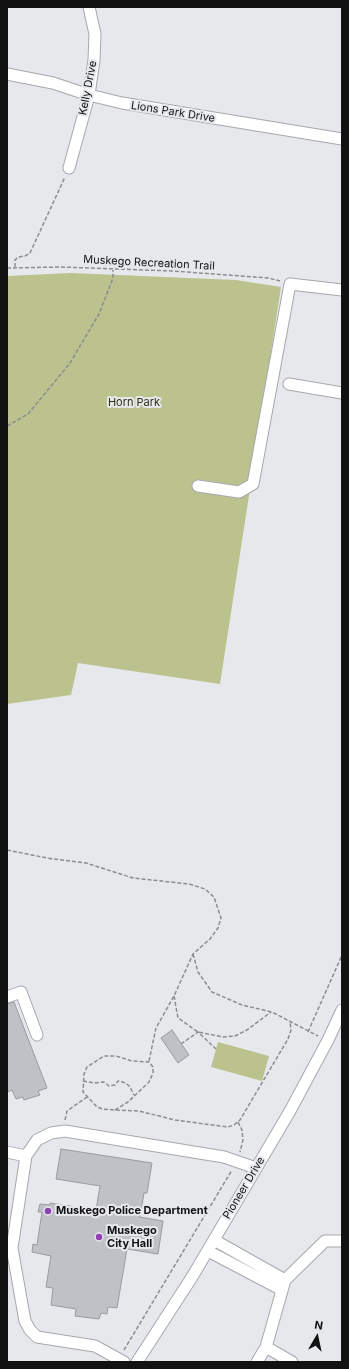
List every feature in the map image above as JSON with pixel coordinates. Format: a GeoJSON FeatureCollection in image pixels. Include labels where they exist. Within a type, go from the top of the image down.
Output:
{"type":"FeatureCollection","features":[{"type":"Feature","properties":{"kind":"street","name":"Kelly Drive"},"geometry":{"type":"LineString","coordinates":[[69,168],[88,95],[95,49],[95,34],[89,7]]}},
{"type":"Feature","properties":{"kind":"street","name":"Lions Park Drive"},"geometry":{"type":"LineString","coordinates":[[7,74],[53,84],[88,95],[122,103],[342,139]]}},
{"type":"Feature","properties":{"kind":"street"},"geometry":{"type":"LineString","coordinates":[[198,486],[239,492],[253,484],[290,284],[342,290]]}},
{"type":"Feature","properties":{"kind":"street"},"geometry":{"type":"LineString","coordinates":[[289,384],[342,393]]}},
{"type":"Feature","properties":{"kind":"street"},"geometry":{"type":"LineString","coordinates":[[7,997],[21,992],[37,1035]]}},
{"type":"Feature","properties":{"kind":"street","name":"Pioneer Drive"},"geometry":{"type":"LineString","coordinates":[[137,1362],[208,1251],[290,1111],[328,1040],[338,1029],[342,1010]]}},
{"type":"Feature","properties":{"kind":"street"},"geometry":{"type":"LineString","coordinates":[[123,1357],[95,1346],[37,1336],[30,1330],[25,1321],[12,1248],[26,1156],[37,1140],[51,1133],[65,1131],[224,1157],[237,1160],[256,1168]]}},
{"type":"Feature","properties":{"kind":"street"},"geometry":{"type":"LineString","coordinates":[[7,1152],[26,1156]]}},
{"type":"Feature","properties":{"kind":"street"},"geometry":{"type":"LineString","coordinates":[[214,1240],[284,1285]]}},
{"type":"Feature","properties":{"kind":"street"},"geometry":{"type":"LineString","coordinates":[[257,1362],[266,1347],[284,1285],[325,1241],[342,1242]]}},
{"type":"Feature","properties":{"kind":"street"},"geometry":{"type":"LineString","coordinates":[[208,1251],[284,1285]]}},
{"type":"Feature","properties":{"kind":"street"},"geometry":{"type":"LineString","coordinates":[[266,1347],[292,1362]]}},
{"type":"Feature","properties":{"kind":"path"},"geometry":{"type":"LineString","coordinates":[[16,267],[15,260],[18,257],[25,256],[30,252],[69,168]]}},
{"type":"Feature","properties":{"kind":"path","name":"Muskego Recreation Trail"},"geometry":{"type":"LineString","coordinates":[[7,268],[61,267],[173,271],[268,278],[290,284]]}},
{"type":"Feature","properties":{"kind":"path"},"geometry":{"type":"LineString","coordinates":[[7,426],[28,414],[70,363],[99,314],[113,278],[113,269]]}},
{"type":"Feature","properties":{"kind":"path"},"geometry":{"type":"LineString","coordinates":[[7,850],[47,858],[86,863],[133,878],[189,884],[205,890],[214,897],[221,918],[218,928],[210,939],[193,954],[174,996],[156,1028],[149,1062]]}},
{"type":"Feature","properties":{"kind":"path"},"geometry":{"type":"LineString","coordinates":[[193,954],[198,972],[212,992],[242,1005],[272,1012],[308,1032],[328,1040]]}},
{"type":"Feature","properties":{"kind":"path"},"geometry":{"type":"LineString","coordinates":[[308,1032],[342,955]]}},
{"type":"Feature","properties":{"kind":"path"},"geometry":{"type":"LineString","coordinates":[[174,996],[178,1018],[198,1032],[216,1049]]}},
{"type":"Feature","properties":{"kind":"path"},"geometry":{"type":"LineString","coordinates":[[181,1044],[198,1032],[223,1037],[234,1036],[247,1030],[272,1012]]}},
{"type":"Feature","properties":{"kind":"path"},"geometry":{"type":"LineString","coordinates":[[115,1110],[134,1096],[149,1082],[154,1073],[153,1067],[149,1062],[132,1061],[104,1056],[87,1067],[83,1081],[83,1092],[96,1106],[115,1110],[139,1111],[175,1120],[228,1127],[238,1122],[288,1039],[291,1030],[290,1022]]}},
{"type":"Feature","properties":{"kind":"path"},"geometry":{"type":"LineString","coordinates":[[83,1081],[94,1083],[104,1082],[109,1086],[115,1085],[118,1081],[126,1083],[130,1087],[134,1096]]}},
{"type":"Feature","properties":{"kind":"path"},"geometry":{"type":"LineString","coordinates":[[65,1131],[67,1111],[87,1097]]}},
{"type":"Feature","properties":{"kind":"path"},"geometry":{"type":"LineString","coordinates":[[123,1357],[237,1160],[243,1140],[241,1126],[238,1122]]}},
{"type":"Feature","properties":{"kind":"green space","name":"Horn Park"},"geometry":{"type":"Polygon","coordinates":[[[71,273],[236,280],[281,287],[220,684],[78,663],[71,695],[7,704],[7,276],[71,273]]]}},
{"type":"Feature","properties":{"kind":"green space"},"geometry":{"type":"Polygon","coordinates":[[[218,1042],[269,1056],[262,1081],[211,1067],[218,1042]]]}},
{"type":"Feature","properties":{"kind":"building"},"geometry":{"type":"Polygon","coordinates":[[[14,1002],[47,1088],[38,1091],[40,1095],[24,1100],[23,1097],[16,1099],[12,1090],[7,1092],[7,1004],[14,1002]]]}},
{"type":"Feature","properties":{"kind":"building"},"geometry":{"type":"Polygon","coordinates":[[[172,1030],[189,1055],[178,1063],[161,1038],[172,1030]]]}},
{"type":"Feature","properties":{"kind":"building","name":"Muskego City Hall"},"geometry":{"type":"Polygon","coordinates":[[[61,1149],[152,1163],[147,1193],[144,1193],[140,1217],[163,1221],[158,1254],[127,1249],[117,1308],[108,1307],[107,1314],[101,1313],[99,1319],[75,1316],[76,1309],[51,1305],[53,1288],[46,1287],[51,1256],[32,1252],[33,1244],[37,1245],[42,1212],[38,1212],[40,1204],[50,1205],[50,1203],[96,1210],[100,1186],[56,1179],[61,1149]]]}},
{"type":"Feature","properties":{"kind":"place","name":"Muskego Police Department"},"geometry":{"type":"Point","coordinates":[48,1211]}},
{"type":"Feature","properties":{"kind":"place","name":"Muskego City Hall"},"geometry":{"type":"Point","coordinates":[99,1237]}}]}
